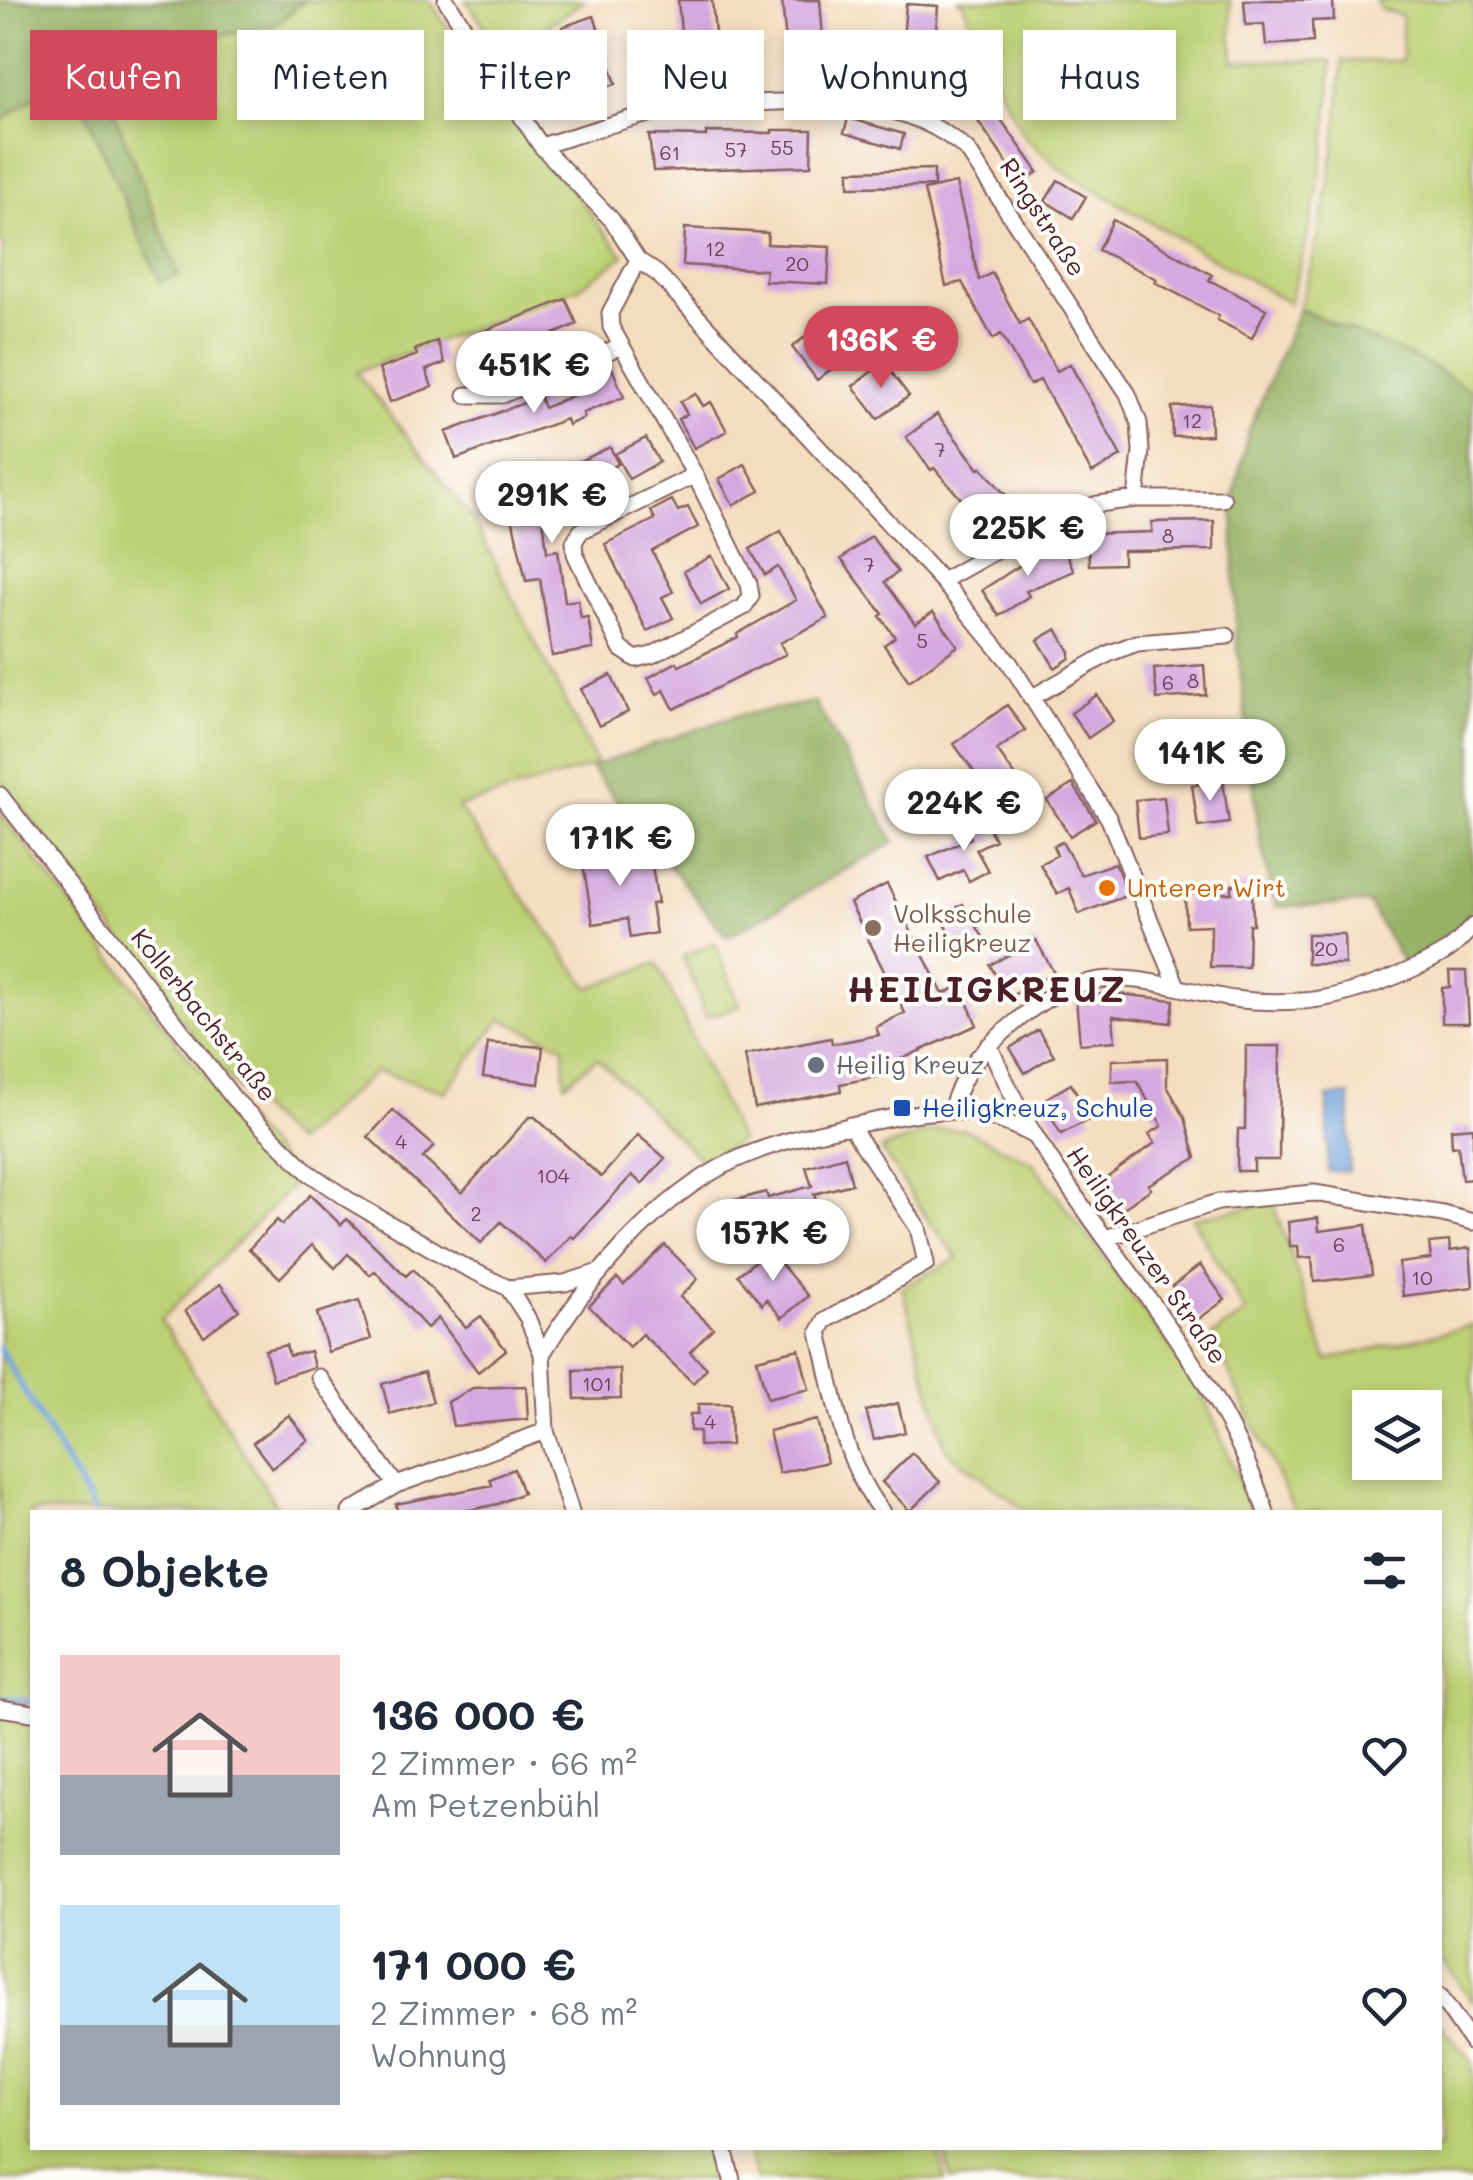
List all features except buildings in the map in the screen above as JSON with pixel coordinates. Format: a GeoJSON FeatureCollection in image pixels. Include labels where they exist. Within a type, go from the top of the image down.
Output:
{"type":"FeatureCollection","features":[{"type":"Feature","properties":{"kind":"street"},"geometry":{"type":"LineString","coordinates":[[446,0],[541,146],[612,220],[638,260],[658,274],[942,581],[1009,662],[1109,820],[1176,986]]}},
{"type":"Feature","properties":{"kind":"street","name":"Ringstraße"},"geometry":{"type":"LineString","coordinates":[[541,146],[646,115],[700,104],[802,98],[870,105],[943,130],[968,151],[984,172],[1128,394],[1139,422],[1141,451],[1136,499]]}},
{"type":"Feature","properties":{"kind":"street"},"geometry":{"type":"LineString","coordinates":[[638,260],[610,313],[612,326],[695,475],[749,584],[751,596],[744,607],[652,655],[636,658],[621,649],[575,554],[574,542],[581,531],[695,475]]}},
{"type":"Feature","properties":{"kind":"street"},"geometry":{"type":"LineString","coordinates":[[466,394],[502,394],[621,346]]}},
{"type":"Feature","properties":{"kind":"street"},"geometry":{"type":"LineString","coordinates":[[942,581],[1056,517],[1098,504],[1136,499],[1223,499]]}},
{"type":"Feature","properties":{"kind":"street"},"geometry":{"type":"LineString","coordinates":[[1031,698],[1136,642],[1227,636]]}},
{"type":"Feature","properties":{"kind":"street","name":"Kollerbachstraße"},"geometry":{"type":"LineString","coordinates":[[0,794],[234,1099],[296,1160],[347,1199],[508,1288]]}},
{"type":"Feature","properties":{"kind":"street"},"geometry":{"type":"LineString","coordinates":[[951,1109],[969,1066],[989,1045],[1043,1002],[1083,983],[1105,980],[1176,986],[1236,999],[1306,1001],[1371,985],[1412,969],[1449,950],[1473,926]]}},
{"type":"Feature","properties":{"kind":"street","name":"Heiligkreuzer Straße"},"geometry":{"type":"LineString","coordinates":[[989,1045],[1034,1136],[1189,1352],[1234,1433],[1265,1510]]}},
{"type":"Feature","properties":{"kind":"street","name":"Heiligkreuzer Straße"},"geometry":{"type":"LineString","coordinates":[[508,1288],[565,1283],[599,1272],[686,1189],[730,1162],[755,1152],[850,1126],[951,1109],[1008,1122],[1034,1136]]}},
{"type":"Feature","properties":{"kind":"street"},"geometry":{"type":"LineString","coordinates":[[850,1126],[918,1228],[926,1263],[824,1321],[818,1332],[852,1462],[865,1492],[880,1510]]}},
{"type":"Feature","properties":{"kind":"street"},"geometry":{"type":"LineString","coordinates":[[1106,1238],[1218,1202],[1284,1194],[1314,1193],[1473,1222]]}},
{"type":"Feature","properties":{"kind":"street"},"geometry":{"type":"LineString","coordinates":[[542,1354],[599,1272]]}},
{"type":"Feature","properties":{"kind":"street"},"geometry":{"type":"LineString","coordinates":[[508,1288],[527,1316],[542,1354],[546,1431],[571,1510]]}},
{"type":"Feature","properties":{"kind":"street"},"geometry":{"type":"LineString","coordinates":[[319,1376],[396,1485]]}},
{"type":"Feature","properties":{"kind":"street"},"geometry":{"type":"LineString","coordinates":[[353,1510],[396,1485],[546,1431]]}},
{"type":"Feature","properties":{"kind":"street"},"geometry":{"type":"LineString","coordinates":[[0,1708],[30,1713]]}},
{"type":"Feature","properties":{"kind":"street"},"geometry":{"type":"LineString","coordinates":[[1442,1999],[1473,2044]]}},
{"type":"Feature","properties":{"kind":"street"},"geometry":{"type":"LineString","coordinates":[[724,2150],[732,2180]]}},
{"type":"Feature","properties":{"kind":"green space"},"geometry":{"type":"Polygon","coordinates":[[[0,0],[305,0],[274,26],[217,36],[217,30],[30,30],[30,101],[0,122],[0,0]]]}},
{"type":"Feature","properties":{"kind":"green space"},"geometry":{"type":"Polygon","coordinates":[[[305,0],[429,0],[449,30],[444,30],[444,120],[515,120],[624,256],[579,288],[356,372],[474,521],[597,765],[458,807],[589,988],[657,963],[740,1141],[702,1161],[597,1058],[565,1084],[564,1046],[501,1019],[445,1092],[376,1071],[295,1143],[239,1090],[199,1043],[0,778],[0,122],[30,100],[30,120],[89,120],[160,281],[178,275],[116,120],[217,120],[217,36],[237,32],[237,120],[424,120],[424,30],[250,30],[274,26],[305,0]]]}},
{"type":"Feature","properties":{"kind":"green space"},"geometry":{"type":"Polygon","coordinates":[[[466,0],[585,0],[541,30],[487,30],[466,0]]]}},
{"type":"Feature","properties":{"kind":"green space"},"geometry":{"type":"Polygon","coordinates":[[[957,0],[1230,0],[1233,61],[1331,61],[1319,184],[1289,303],[1063,171],[1024,136],[1003,96],[1003,30],[974,30],[963,3],[957,0]]]}},
{"type":"Feature","properties":{"kind":"green space"},"geometry":{"type":"Polygon","coordinates":[[[1377,0],[1473,0],[1473,392],[1426,363],[1299,309],[1328,186],[1342,61],[1402,61],[1402,16],[1380,9],[1377,0]]]}},
{"type":"Feature","properties":{"kind":"green space"},"geometry":{"type":"Polygon","coordinates":[[[89,120],[117,120],[179,275],[160,282],[89,120]]]}},
{"type":"Feature","properties":{"kind":"green space"},"geometry":{"type":"Polygon","coordinates":[[[1299,309],[1426,363],[1473,392],[1473,908],[1444,942],[1403,963],[1368,903],[1276,907],[1260,841],[1236,633],[1233,499],[1248,433],[1299,309]]]}},
{"type":"Feature","properties":{"kind":"green space"},"geometry":{"type":"Polygon","coordinates":[[[815,702],[895,842],[727,937],[590,767],[735,716],[815,702]]]}},
{"type":"Feature","properties":{"kind":"green space"},"geometry":{"type":"Polygon","coordinates":[[[0,812],[185,1053],[298,1180],[161,1320],[279,1510],[30,1510],[30,1705],[0,1701],[0,812]]]}},
{"type":"Feature","properties":{"kind":"green space"},"geometry":{"type":"Polygon","coordinates":[[[715,943],[740,1006],[706,1017],[683,956],[715,943]]]}},
{"type":"Feature","properties":{"kind":"green space"},"geometry":{"type":"Polygon","coordinates":[[[964,1129],[1033,1163],[1198,1384],[1252,1510],[1025,1510],[946,1450],[902,1287],[958,1258],[881,1149],[935,1130],[964,1129]]]}},
{"type":"Feature","properties":{"kind":"green space"},"geometry":{"type":"Polygon","coordinates":[[[1273,1203],[1327,1360],[1473,1325],[1473,2002],[1442,1959],[1442,1510],[1294,1510],[1212,1336],[1246,1313],[1192,1218],[1273,1203]]]}},
{"type":"Feature","properties":{"kind":"green space"},"geometry":{"type":"Polygon","coordinates":[[[0,1716],[30,1720],[30,2150],[712,2150],[720,2180],[0,2180],[0,1716]]]}},
{"type":"Feature","properties":{"kind":"green space"},"geometry":{"type":"Polygon","coordinates":[[[1442,2026],[1473,2063],[1473,2180],[951,2180],[944,2150],[1442,2150],[1442,2026]]]}},
{"type":"Feature","properties":{"kind":"green space"},"geometry":{"type":"Polygon","coordinates":[[[748,2150],[938,2150],[945,2180],[756,2180],[748,2150]]]}},
{"type":"Feature","properties":{"kind":"water"},"geometry":{"type":"Polygon","coordinates":[[[1350,1095],[1349,1171],[1328,1172],[1328,1097],[1350,1095]]]}},
{"type":"Feature","properties":{"kind":"waterway"},"geometry":{"type":"LineString","coordinates":[[0,1349],[94,1510]]}},
{"type":"Feature","properties":{"kind":"waterway"},"geometry":{"type":"LineString","coordinates":[[0,1698],[30,1701]]}},
{"type":"Feature","properties":{"kind":"place","name":"Unterer Wirt"},"geometry":{"type":"Point","coordinates":[1107,888]}},
{"type":"Feature","properties":{"kind":"place","name":"Volksschule Heiligkreuz"},"geometry":{"type":"Point","coordinates":[873,928]}},
{"type":"Feature","properties":{"kind":"place","name":"Heilig Kreuz"},"geometry":{"type":"Point","coordinates":[816,1065]}},
{"type":"Feature","properties":{"kind":"place","name":"Heiligkreuz, Schule"},"geometry":{"type":"Point","coordinates":[902,1108]}},
{"type":"Feature","properties":{"kind":"district","name":"HEILIGKREUZ"},"geometry":{"type":"Point","coordinates":[987,990]}}]}
